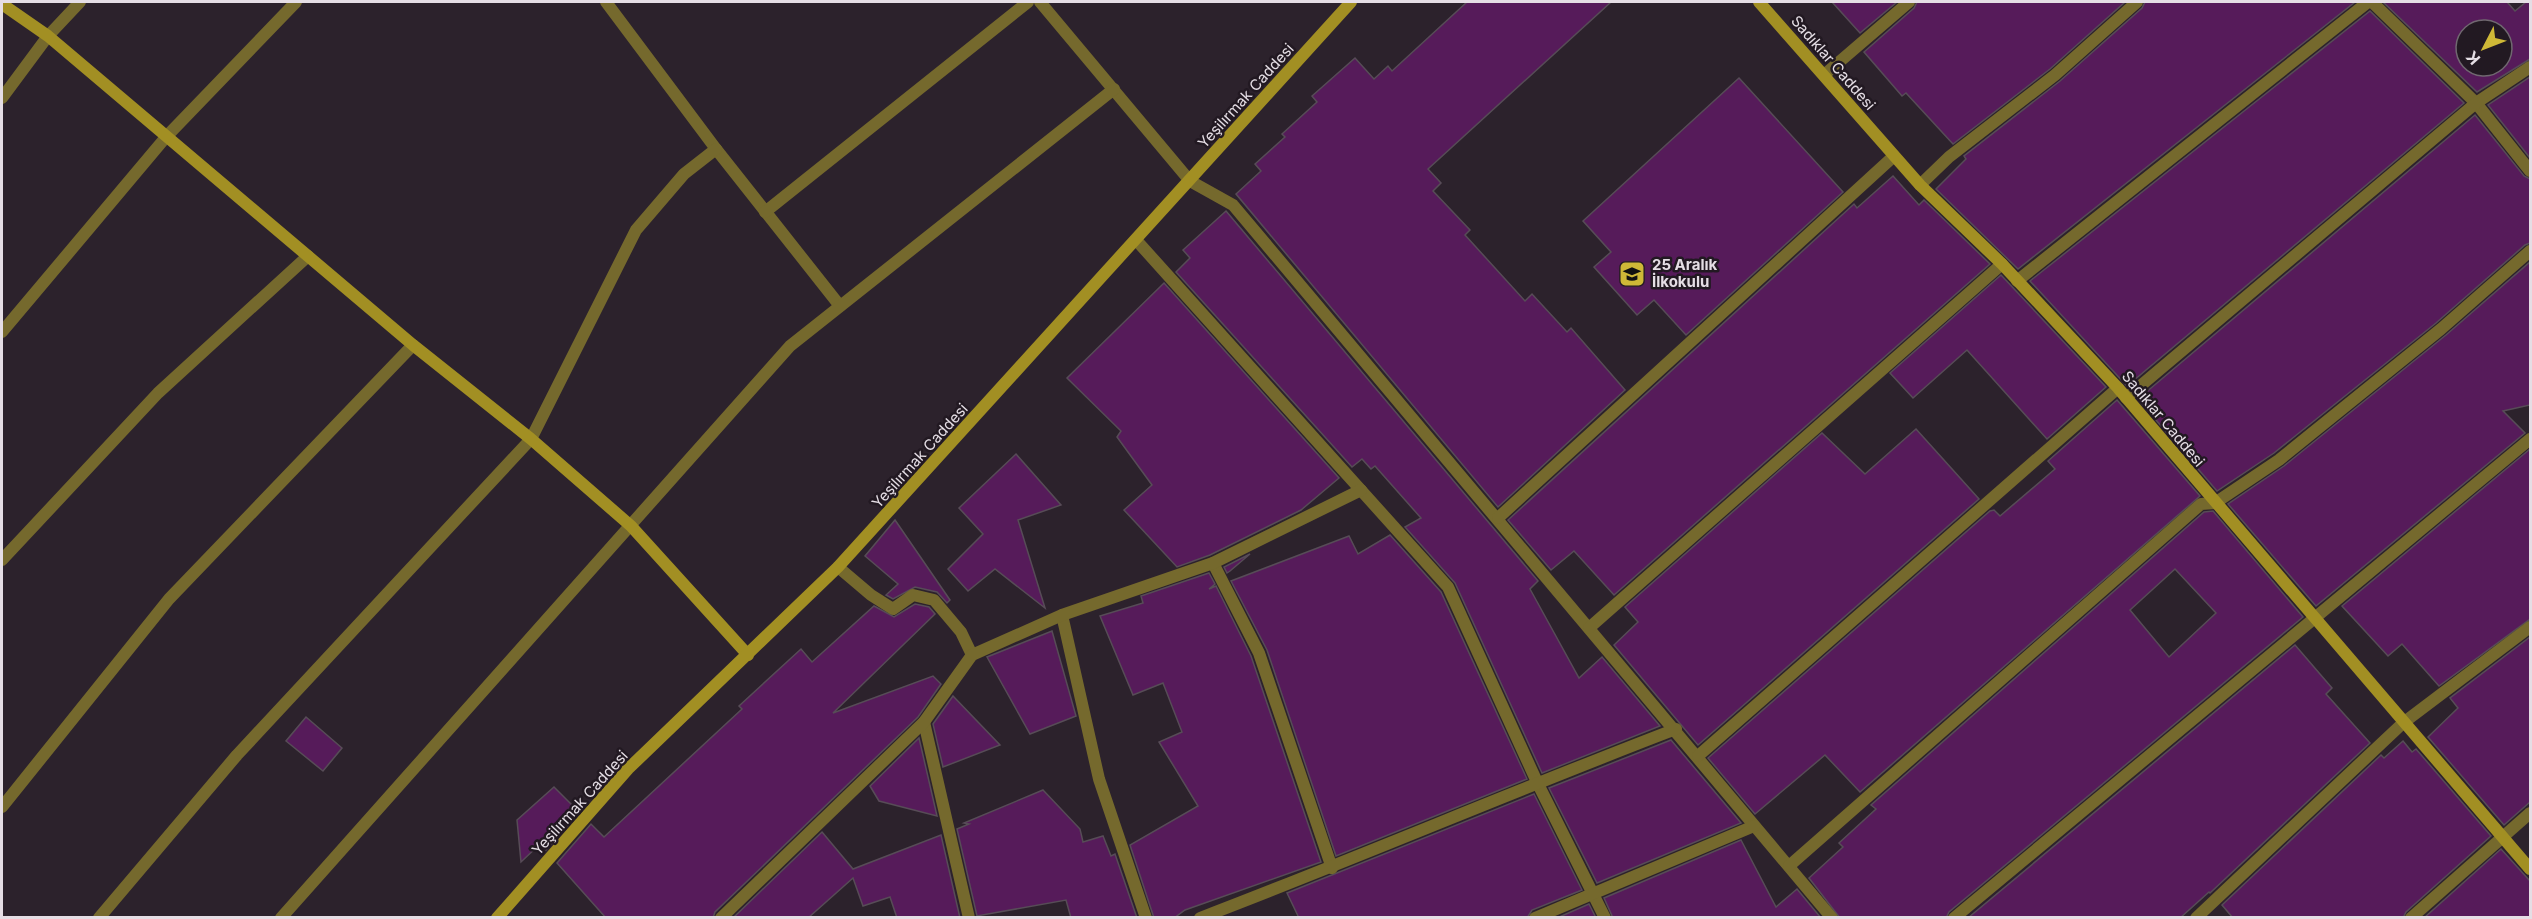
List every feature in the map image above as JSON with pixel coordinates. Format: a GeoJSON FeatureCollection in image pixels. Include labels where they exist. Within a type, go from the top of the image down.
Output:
{"type":"FeatureCollection","features":[{"type":"Feature","properties":{"kind":"street"},"geometry":{"type":"LineString","coordinates":[[2,98],[48,36],[80,2]]}},
{"type":"Feature","properties":{"kind":"street"},"geometry":{"type":"LineString","coordinates":[[2,332],[166,137],[296,2]]}},
{"type":"Feature","properties":{"kind":"street"},"geometry":{"type":"LineString","coordinates":[[606,2],[716,149],[840,306]]}},
{"type":"Feature","properties":{"kind":"street"},"geometry":{"type":"LineString","coordinates":[[765,212],[1028,2]]}},
{"type":"Feature","properties":{"kind":"street"},"geometry":{"type":"LineString","coordinates":[[1040,2],[1190,181],[1233,205],[1676,729],[1832,918]]}},
{"type":"Feature","properties":{"kind":"street","name":"Yeşilırmak Caddesi"},"geometry":{"type":"LineString","coordinates":[[497,918],[628,769],[838,567],[1137,241],[1351,2]]}},
{"type":"Feature","properties":{"kind":"street","name":"Sadıklar Caddesi"},"geometry":{"type":"LineString","coordinates":[[1759,2],[1920,185],[2002,264],[2118,388],[2314,620],[2530,869]]}},
{"type":"Feature","properties":{"kind":"street"},"geometry":{"type":"LineString","coordinates":[[1824,75],[1909,2]]}},
{"type":"Feature","properties":{"kind":"street"},"geometry":{"type":"LineString","coordinates":[[1920,185],[1949,157],[2055,75],[2137,2]]}},
{"type":"Feature","properties":{"kind":"street"},"geometry":{"type":"LineString","coordinates":[[2017,281],[2370,2],[2476,103],[2530,171]]}},
{"type":"Feature","properties":{"kind":"street"},"geometry":{"type":"LineString","coordinates":[[2,4],[48,36],[413,345],[531,439],[630,526],[748,655]]}},
{"type":"Feature","properties":{"kind":"street"},"geometry":{"type":"LineString","coordinates":[[2126,398],[2476,103],[2530,67]]}},
{"type":"Feature","properties":{"kind":"street"},"geometry":{"type":"LineString","coordinates":[[281,918],[790,346],[1114,89]]}},
{"type":"Feature","properties":{"kind":"street"},"geometry":{"type":"LineString","coordinates":[[99,918],[237,755],[531,439],[636,230],[684,174],[716,149]]}},
{"type":"Feature","properties":{"kind":"street"},"geometry":{"type":"LineString","coordinates":[[1498,518],[1894,156]]}},
{"type":"Feature","properties":{"kind":"street"},"geometry":{"type":"LineString","coordinates":[[1137,241],[1448,587],[1537,782],[1605,918]]}},
{"type":"Feature","properties":{"kind":"street"},"geometry":{"type":"LineString","coordinates":[[1789,866],[2201,504],[2215,503],[2279,460],[2441,329],[2530,251]]}},
{"type":"Feature","properties":{"kind":"street"},"geometry":{"type":"LineString","coordinates":[[2,560],[158,393],[308,256]]}},
{"type":"Feature","properties":{"kind":"street"},"geometry":{"type":"LineString","coordinates":[[1589,628],[2002,264]]}},
{"type":"Feature","properties":{"kind":"street"},"geometry":{"type":"LineString","coordinates":[[2,807],[169,599],[413,345]]}},
{"type":"Feature","properties":{"kind":"street"},"geometry":{"type":"LineString","coordinates":[[1698,756],[2118,388]]}},
{"type":"Feature","properties":{"kind":"street"},"geometry":{"type":"LineString","coordinates":[[1954,918],[2530,439]]}},
{"type":"Feature","properties":{"kind":"street"},"geometry":{"type":"LineString","coordinates":[[721,918],[924,722],[972,655],[1062,615],[1213,563],[1360,490]]}},
{"type":"Feature","properties":{"kind":"street"},"geometry":{"type":"LineString","coordinates":[[1213,563],[1259,653],[1332,868]]}},
{"type":"Feature","properties":{"kind":"street"},"geometry":{"type":"LineString","coordinates":[[838,567],[871,595],[893,609],[913,595],[934,600],[961,632],[972,655]]}},
{"type":"Feature","properties":{"kind":"street"},"geometry":{"type":"LineString","coordinates":[[1062,615],[1099,779],[1146,918]]}},
{"type":"Feature","properties":{"kind":"street"},"geometry":{"type":"LineString","coordinates":[[2196,918],[2403,723],[2530,627]]}},
{"type":"Feature","properties":{"kind":"street"},"geometry":{"type":"LineString","coordinates":[[924,722],[969,918]]}},
{"type":"Feature","properties":{"kind":"street"},"geometry":{"type":"LineString","coordinates":[[1200,918],[1224,913],[1537,782],[1676,729]]}},
{"type":"Feature","properties":{"kind":"street"},"geometry":{"type":"LineString","coordinates":[[2411,918],[2530,813]]}},
{"type":"Feature","properties":{"kind":"street"},"geometry":{"type":"LineString","coordinates":[[1535,918],[1593,891],[1754,826]]}},
{"type":"Feature","properties":{"kind":"building"},"geometry":{"type":"Polygon","coordinates":[[[1467,2],[1611,2],[1428,169],[1441,183],[1433,191],[1470,230],[1465,235],[1525,301],[1532,294],[1567,332],[1571,328],[1625,390],[1498,507],[1236,194],[1261,171],[1255,164],[1285,137],[1282,134],[1317,102],[1312,96],[1355,58],[1374,79],[1388,66],[1392,71],[1467,2]]]}},
{"type":"Feature","properties":{"kind":"building"},"geometry":{"type":"Polygon","coordinates":[[[1832,2],[1897,2],[1860,33],[1832,2]]]}},
{"type":"Feature","properties":{"kind":"building"},"geometry":{"type":"Polygon","coordinates":[[[1917,2],[2125,2],[2050,69],[1953,144],[1906,93],[1902,96],[1864,52],[1914,8],[1917,2]]]}},
{"type":"Feature","properties":{"kind":"building"},"geometry":{"type":"Polygon","coordinates":[[[2145,2],[2355,2],[2018,269],[1936,189],[1966,159],[1964,156],[2060,81],[2142,8],[2145,2]]]}},
{"type":"Feature","properties":{"kind":"building"},"geometry":{"type":"Polygon","coordinates":[[[2383,2],[2507,2],[2515,11],[2526,2],[2530,2],[2530,59],[2514,69],[2514,18],[2454,18],[2454,70],[2383,2]]]}},
{"type":"Feature","properties":{"kind":"building"},"geometry":{"type":"Polygon","coordinates":[[[2370,11],[2464,103],[2127,386],[2030,281],[2370,11]]]}},
{"type":"Feature","properties":{"kind":"building"},"geometry":{"type":"Polygon","coordinates":[[[2530,77],[2530,158],[2488,105],[2530,77]]]}},
{"type":"Feature","properties":{"kind":"building"},"geometry":{"type":"Polygon","coordinates":[[[1739,78],[1843,192],[1686,335],[1654,300],[1637,315],[1594,267],[1611,252],[1583,221],[1739,78]]]}},
{"type":"Feature","properties":{"kind":"building"},"geometry":{"type":"Polygon","coordinates":[[[2462,78],[2499,78],[2477,92],[2462,78]]]}},
{"type":"Feature","properties":{"kind":"building"},"geometry":{"type":"Polygon","coordinates":[[[2475,115],[2524,176],[2530,179],[2530,243],[2436,323],[2274,453],[2217,491],[2138,399],[2475,115]]]}},
{"type":"Feature","properties":{"kind":"building"},"geometry":{"type":"Polygon","coordinates":[[[1893,176],[1919,205],[1924,200],[1990,264],[1614,595],[1574,551],[1551,570],[1508,520],[1854,204],[1857,208],[1893,176]]]}},
{"type":"Feature","properties":{"kind":"building"},"geometry":{"type":"Polygon","coordinates":[[[1226,211],[1538,581],[1530,589],[1579,678],[1602,657],[1660,726],[1542,773],[1455,583],[1405,527],[1421,518],[1375,466],[1371,469],[1362,459],[1352,467],[1176,272],[1190,258],[1183,250],[1226,211]]]}},
{"type":"Feature","properties":{"kind":"building"},"geometry":{"type":"Polygon","coordinates":[[[2530,262],[2530,405],[2503,411],[2525,433],[2316,606],[2228,504],[2284,466],[2446,335],[2530,262]]]}},
{"type":"Feature","properties":{"kind":"building"},"geometry":{"type":"Polygon","coordinates":[[[2001,275],[2106,387],[2047,439],[1967,350],[1913,398],[1890,373],[2001,275]]]}},
{"type":"Feature","properties":{"kind":"building"},"geometry":{"type":"Polygon","coordinates":[[[1164,283],[1339,478],[1301,510],[1210,555],[1177,567],[1124,510],[1152,485],[1117,437],[1121,431],[1067,378],[1164,283]]]}},
{"type":"Feature","properties":{"kind":"building"},"geometry":{"type":"Polygon","coordinates":[[[2117,400],[2200,496],[1860,792],[1825,755],[1755,814],[1708,758],[1990,511],[1994,510],[2000,516],[2055,469],[2048,461],[2117,400]]]}},
{"type":"Feature","properties":{"kind":"building"},"geometry":{"type":"Polygon","coordinates":[[[1916,429],[1979,499],[1698,745],[1614,645],[1638,622],[1625,607],[1822,433],[1865,474],[1916,429]]]}},
{"type":"Feature","properties":{"kind":"building"},"geometry":{"type":"Polygon","coordinates":[[[2530,449],[2530,619],[2439,686],[2402,644],[2388,656],[2342,606],[2530,449]]]}},
{"type":"Feature","properties":{"kind":"building"},"geometry":{"type":"Polygon","coordinates":[[[1016,454],[1061,505],[1018,520],[1045,608],[995,569],[968,591],[948,569],[983,534],[959,508],[1016,454]]]}},
{"type":"Feature","properties":{"kind":"building"},"geometry":{"type":"Polygon","coordinates":[[[2213,511],[2303,617],[1949,912],[1946,918],[1840,918],[1809,878],[1843,847],[1839,843],[1876,809],[1871,805],[2204,512],[2213,511]],[[2175,569],[2130,610],[2169,657],[2216,613],[2175,569]]]}},
{"type":"Feature","properties":{"kind":"building"},"geometry":{"type":"Polygon","coordinates":[[[895,520],[950,600],[947,603],[937,592],[915,587],[893,599],[886,595],[898,584],[865,556],[895,520]]]}},
{"type":"Feature","properties":{"kind":"building"},"geometry":{"type":"Polygon","coordinates":[[[1390,535],[1441,592],[1527,779],[1336,856],[1267,650],[1231,581],[1349,536],[1358,554],[1390,535]]]}},
{"type":"Feature","properties":{"kind":"building"},"geometry":{"type":"Polygon","coordinates":[[[1250,554],[1230,571],[1227,573],[1224,567],[1250,554]]]}},
{"type":"Feature","properties":{"kind":"building"},"geometry":{"type":"Polygon","coordinates":[[[1209,573],[1215,584],[1209,589],[1216,586],[1251,656],[1321,862],[1185,910],[1174,918],[1154,918],[1130,845],[1198,806],[1159,742],[1182,732],[1163,683],[1133,695],[1100,616],[1143,603],[1141,596],[1209,573]]]}},
{"type":"Feature","properties":{"kind":"building"},"geometry":{"type":"Polygon","coordinates":[[[915,604],[929,607],[935,614],[833,713],[933,676],[941,684],[918,717],[715,912],[713,918],[606,918],[557,863],[591,824],[604,837],[742,709],[739,706],[801,649],[812,662],[874,606],[894,617],[915,604]]]}},
{"type":"Feature","properties":{"kind":"building"},"geometry":{"type":"Polygon","coordinates":[[[1052,631],[1076,716],[1030,734],[987,657],[1052,631]]]}},
{"type":"Feature","properties":{"kind":"building"},"geometry":{"type":"Polygon","coordinates":[[[2530,637],[2530,802],[2504,825],[2428,737],[2458,708],[2450,698],[2530,637]]]}},
{"type":"Feature","properties":{"kind":"building"},"geometry":{"type":"Polygon","coordinates":[[[2295,645],[2332,688],[2326,694],[2370,743],[2210,893],[2180,918],[1968,918],[2295,645]]]}},
{"type":"Feature","properties":{"kind":"building"},"geometry":{"type":"Polygon","coordinates":[[[953,696],[1000,745],[943,767],[933,724],[953,696]]]}},
{"type":"Feature","properties":{"kind":"building"},"geometry":{"type":"Polygon","coordinates":[[[306,717],[342,748],[323,771],[286,741],[306,717]]]}},
{"type":"Feature","properties":{"kind":"building"},"geometry":{"type":"Polygon","coordinates":[[[919,738],[937,816],[879,801],[870,786],[919,738]]]}},
{"type":"Feature","properties":{"kind":"building"},"geometry":{"type":"Polygon","coordinates":[[[1671,740],[1741,823],[1597,883],[1549,788],[1671,740]]]}},
{"type":"Feature","properties":{"kind":"building"},"geometry":{"type":"Polygon","coordinates":[[[2403,741],[2412,752],[2416,749],[2491,836],[2406,912],[2403,918],[2233,918],[2222,905],[2381,755],[2384,758],[2403,741]]]}},
{"type":"Feature","properties":{"kind":"building"},"geometry":{"type":"Polygon","coordinates":[[[554,787],[579,812],[546,850],[540,844],[521,862],[517,820],[554,787]]]}},
{"type":"Feature","properties":{"kind":"building"},"geometry":{"type":"Polygon","coordinates":[[[1043,790],[1080,829],[1083,842],[1103,836],[1111,856],[1115,854],[1137,918],[1071,918],[1066,900],[977,916],[957,829],[969,824],[964,823],[1043,790]]]}},
{"type":"Feature","properties":{"kind":"building"},"geometry":{"type":"Polygon","coordinates":[[[1534,794],[1582,890],[1532,910],[1527,918],[1299,918],[1287,893],[1534,794]]]}},
{"type":"Feature","properties":{"kind":"building"},"geometry":{"type":"Polygon","coordinates":[[[822,832],[853,869],[941,835],[960,918],[897,918],[890,897],[863,906],[853,878],[808,918],[733,918],[822,832]]]}},
{"type":"Feature","properties":{"kind":"building"},"geometry":{"type":"Polygon","coordinates":[[[1741,840],[1776,907],[1797,889],[1821,918],[1613,918],[1604,898],[1741,840]]]}},
{"type":"Feature","properties":{"kind":"building"},"geometry":{"type":"Polygon","coordinates":[[[2501,849],[2530,881],[2530,918],[2424,918],[2501,849]]]}},
{"type":"Feature","properties":{"kind":"building"},"geometry":{"type":"Polygon","coordinates":[[[1589,904],[1596,918],[1557,918],[1589,904]]]}},
{"type":"Feature","properties":{"kind":"place","name":"25 Aralık İlkokulu"},"geometry":{"type":"Point","coordinates":[1632,274]}}]}
